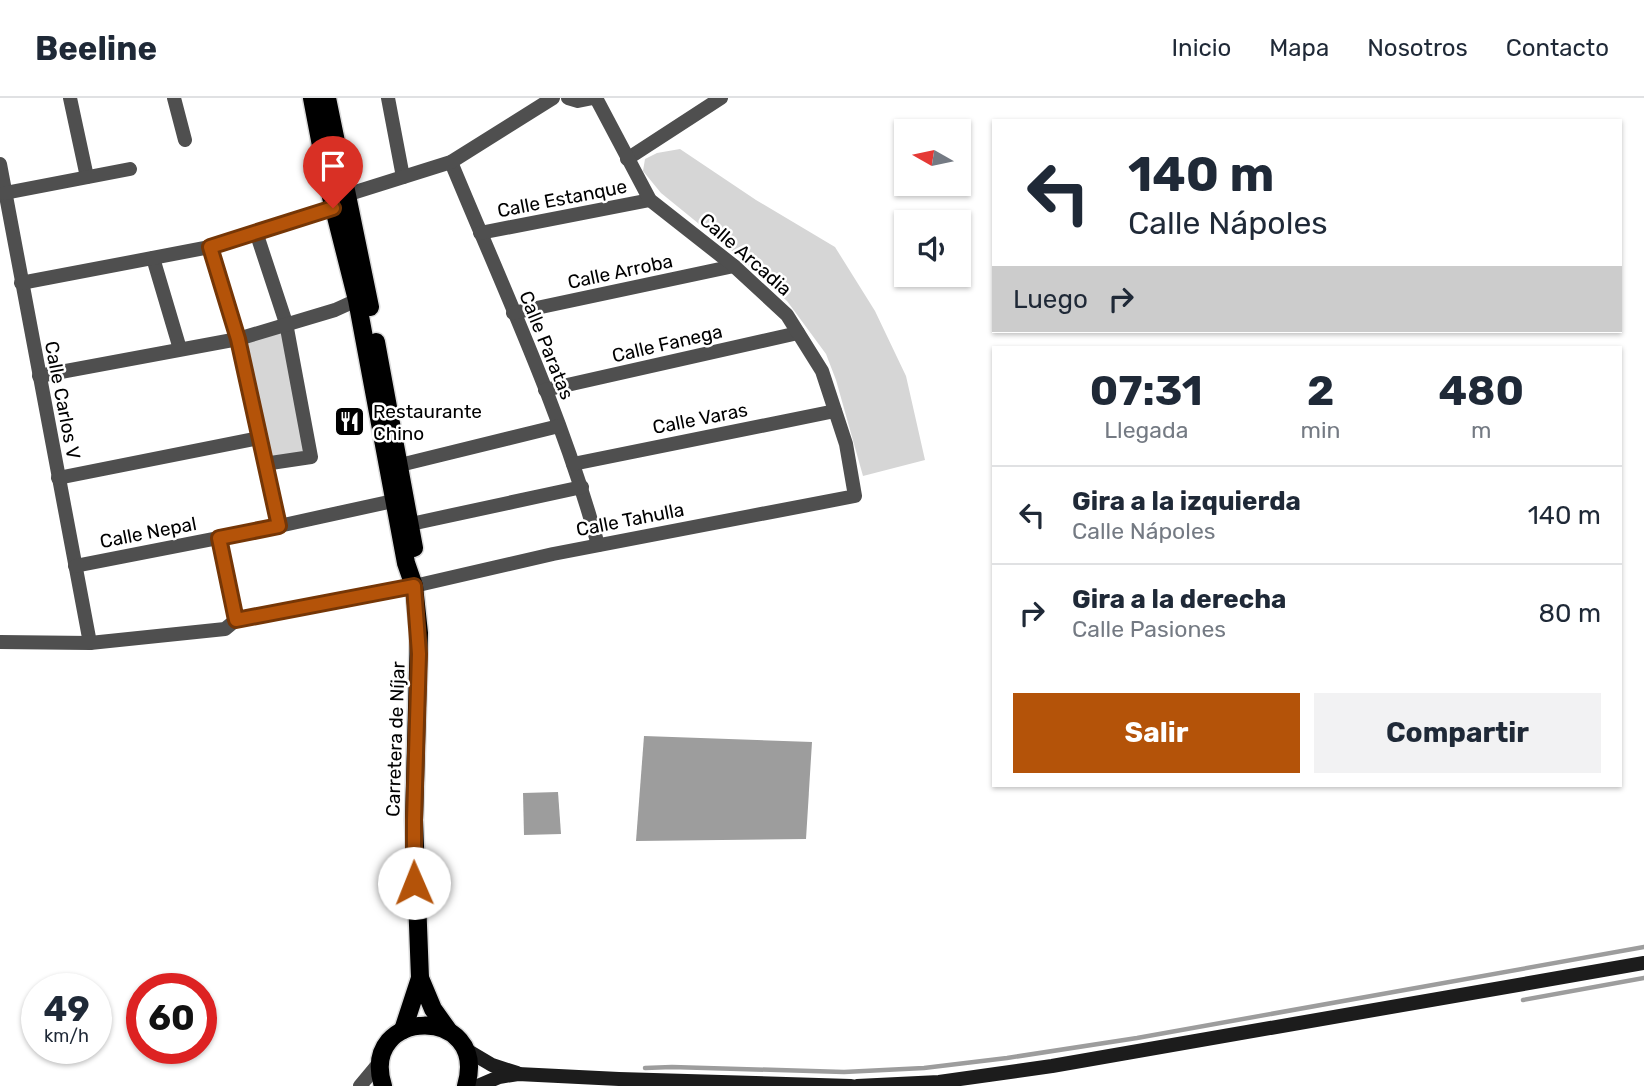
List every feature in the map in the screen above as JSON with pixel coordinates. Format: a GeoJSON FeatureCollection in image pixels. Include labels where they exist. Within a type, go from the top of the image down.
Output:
{"type":"FeatureCollection","features":[{"type":"Feature","properties":{"kind":"main road","name":"Carretera de Níjar"},"geometry":{"type":"LineString","coordinates":[[312,98],[340,201],[400,465],[416,564],[414,586],[419,654],[414,883],[420,978],[433,1009],[465,1049]]}},
{"type":"Feature","properties":{"kind":"main road","name":"Carretera de Níjar"},"geometry":{"type":"LineString","coordinates":[[327,98],[340,201],[357,300],[393,500],[406,563],[414,586]]}},
{"type":"Feature","properties":{"kind":"main road"},"geometry":{"type":"LineString","coordinates":[[857,1086],[939,1082],[1052,1066],[1644,963]]}},
{"type":"Feature","properties":{"kind":"main road","name":"Carretera de Níjar"},"geometry":{"type":"LineString","coordinates":[[403,1030],[420,978]]}},
{"type":"Feature","properties":{"kind":"main road"},"geometry":{"type":"LineString","coordinates":[[383,1086],[380,1062],[384,1049],[392,1038],[403,1030],[425,1024],[448,1030]]}},
{"type":"Feature","properties":{"kind":"main road"},"geometry":{"type":"LineString","coordinates":[[465,1049],[492,1065],[518,1074]]}},
{"type":"Feature","properties":{"kind":"main road"},"geometry":{"type":"LineString","coordinates":[[465,1049],[470,1073],[467,1086]]}},
{"type":"Feature","properties":{"kind":"main road"},"geometry":{"type":"LineString","coordinates":[[478,1086],[499,1077],[518,1074],[851,1086]]}},
{"type":"Feature","properties":{"kind":"street"},"geometry":{"type":"LineString","coordinates":[[71,98],[87,177]]}},
{"type":"Feature","properties":{"kind":"street"},"geometry":{"type":"LineString","coordinates":[[174,98],[185,140]]}},
{"type":"Feature","properties":{"kind":"street"},"geometry":{"type":"LineString","coordinates":[[388,98],[403,177]]}},
{"type":"Feature","properties":{"kind":"street"},"geometry":{"type":"LineString","coordinates":[[21,283],[210,247],[256,232],[451,162],[554,98]]}},
{"type":"Feature","properties":{"kind":"street"},"geometry":{"type":"LineString","coordinates":[[568,98],[578,101],[594,98]]}},
{"type":"Feature","properties":{"kind":"street","name":"Calle Arcadia"},"geometry":{"type":"LineString","coordinates":[[594,98],[650,200],[734,266],[787,315],[799,333],[822,371],[846,444],[855,496]]}},
{"type":"Feature","properties":{"kind":"street"},"geometry":{"type":"LineString","coordinates":[[626,159],[721,98]]}},
{"type":"Feature","properties":{"kind":"street","name":"Calle Paratas"},"geometry":{"type":"LineString","coordinates":[[451,162],[559,426],[582,487],[598,545]]}},
{"type":"Feature","properties":{"kind":"street","name":"Calle Carlos V"},"geometry":{"type":"LineString","coordinates":[[0,164],[90,643]]}},
{"type":"Feature","properties":{"kind":"street"},"geometry":{"type":"LineString","coordinates":[[5,192],[130,169]]}},
{"type":"Feature","properties":{"kind":"street","name":"Calle Estanque"},"geometry":{"type":"LineString","coordinates":[[480,233],[650,200]]}},
{"type":"Feature","properties":{"kind":"street"},"geometry":{"type":"LineString","coordinates":[[256,232],[286,323],[311,457],[264,464]]}},
{"type":"Feature","properties":{"kind":"street"},"geometry":{"type":"LineString","coordinates":[[210,247],[238,339],[279,526]]}},
{"type":"Feature","properties":{"kind":"street"},"geometry":{"type":"LineString","coordinates":[[153,258],[180,349]]}},
{"type":"Feature","properties":{"kind":"street","name":"Calle Arroba"},"geometry":{"type":"LineString","coordinates":[[513,313],[734,266]]}},
{"type":"Feature","properties":{"kind":"street"},"geometry":{"type":"LineString","coordinates":[[39,376],[238,339],[335,310],[357,300]]}},
{"type":"Feature","properties":{"kind":"street","name":"Calle Fanega"},"geometry":{"type":"LineString","coordinates":[[545,390],[799,333]]}},
{"type":"Feature","properties":{"kind":"street","name":"Calle Varas"},"geometry":{"type":"LineString","coordinates":[[573,464],[835,411]]}},
{"type":"Feature","properties":{"kind":"street"},"geometry":{"type":"LineString","coordinates":[[400,465],[559,426]]}},
{"type":"Feature","properties":{"kind":"street"},"geometry":{"type":"LineString","coordinates":[[58,478],[258,438]]}},
{"type":"Feature","properties":{"kind":"street"},"geometry":{"type":"LineString","coordinates":[[411,524],[582,487]]}},
{"type":"Feature","properties":{"kind":"street","name":"Calle Tahulla"},"geometry":{"type":"LineString","coordinates":[[0,642],[90,643],[225,629],[236,620],[414,586],[598,545],[855,496]]}},
{"type":"Feature","properties":{"kind":"street","name":"Calle Nepal"},"geometry":{"type":"LineString","coordinates":[[75,566],[279,526],[393,500]]}},
{"type":"Feature","properties":{"kind":"street"},"geometry":{"type":"LineString","coordinates":[[219,538],[236,620]]}},
{"type":"Feature","properties":{"kind":"street"},"geometry":{"type":"LineString","coordinates":[[360,1086],[380,1062]]}},
{"type":"Feature","properties":{"kind":"shaded area"},"geometry":{"type":"Polygon","coordinates":[[[680,149],[756,200],[835,247],[875,311],[906,376],[925,460],[863,476],[826,354],[787,301],[736,254],[661,193],[643,171],[645,159],[657,153],[680,149]]]}},
{"type":"Feature","properties":{"kind":"shaded area"},"geometry":{"type":"Polygon","coordinates":[[[286,323],[311,457],[264,464],[238,339],[286,323]]]}},
{"type":"Feature","properties":{"kind":"shaded area"},"geometry":{"type":"Polygon","coordinates":[[[644,736],[812,742],[806,839],[636,841],[644,736]]]}},
{"type":"Feature","properties":{"kind":"shaded area"},"geometry":{"type":"Polygon","coordinates":[[[558,792],[561,834],[524,835],[523,793],[558,792]]]}},
{"type":"Feature","properties":{"kind":"waterway"},"geometry":{"type":"LineString","coordinates":[[645,1068],[844,1072],[924,1068],[1007,1058],[1137,1038],[1644,947]]}},
{"type":"Feature","properties":{"kind":"waterway"},"geometry":{"type":"LineString","coordinates":[[1523,1000],[1644,978]]}},
{"type":"Feature","properties":{"kind":"place","name":"Restaurante Chino"},"geometry":{"type":"Point","coordinates":[350,422]}},
{"type":"Feature","properties":{"kind":"route"},"geometry":{"type":"LineString","coordinates":[[333,208],[210,247],[238,339],[279,526],[219,538],[236,620],[414,586],[419,654],[414,883]]}}]}
